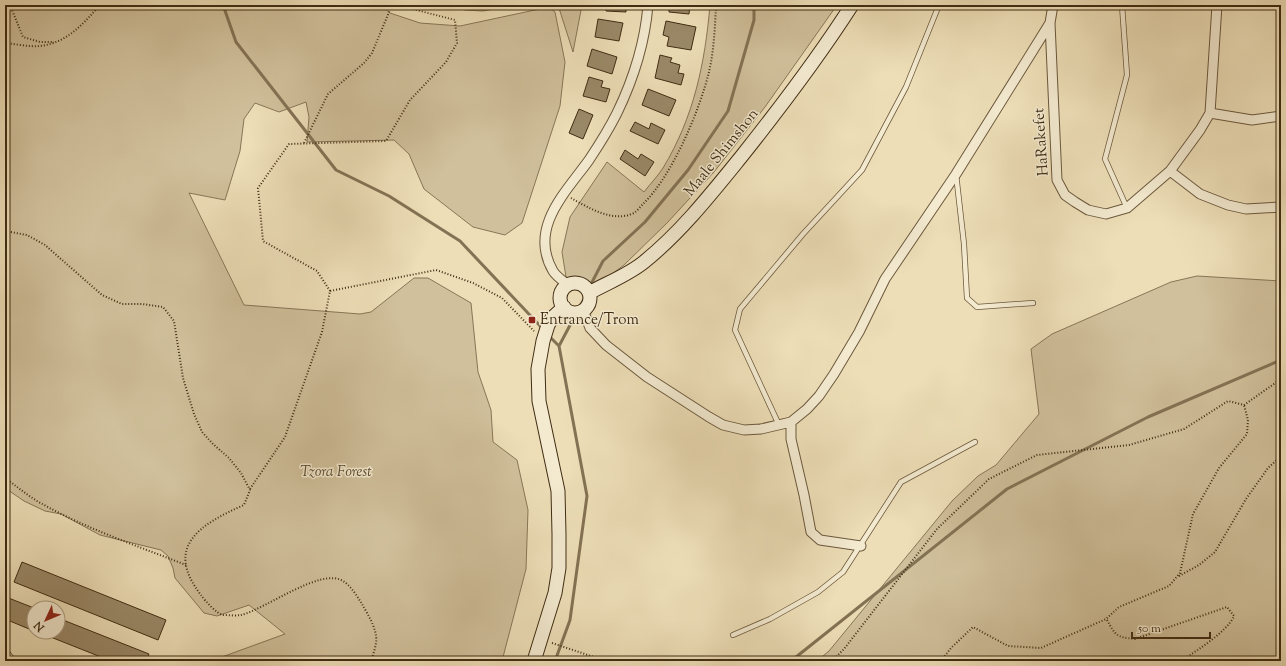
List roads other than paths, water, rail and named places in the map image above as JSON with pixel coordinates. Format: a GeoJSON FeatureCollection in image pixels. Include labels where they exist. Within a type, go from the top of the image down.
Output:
{"type":"FeatureCollection","features":[{"type":"Feature","properties":{"kind":"main road","name":"Maale Shimshon"},"geometry":{"type":"LineString","coordinates":[[589,293],[620,278],[643,263],[664,245],[691,216],[725,177],[782,104],[852,5]]}},
{"type":"Feature","properties":{"kind":"main road"},"geometry":{"type":"LineString","coordinates":[[572,284],[581,284],[589,293],[589,303],[584,310],[580,312],[573,313],[564,307],[561,300],[562,291],[568,285],[572,284]]}},
{"type":"Feature","properties":{"kind":"main road"},"geometry":{"type":"LineString","coordinates":[[534,661],[556,587],[559,568],[560,534],[558,491],[539,400],[538,369],[543,341],[552,318],[564,307]]}},
{"type":"Feature","properties":{"kind":"street"},"geometry":{"type":"LineString","coordinates":[[568,285],[553,272],[547,254],[545,238],[549,219],[563,194],[588,160],[617,113],[625,96],[636,67],[648,5]]}},
{"type":"Feature","properties":{"kind":"street"},"geometry":{"type":"LineString","coordinates":[[584,310],[590,328],[606,345],[647,377],[723,425],[744,430],[791,422],[807,409],[819,396],[834,374],[859,332],[885,279],[956,174],[1050,23],[1053,5]]}},
{"type":"Feature","properties":{"kind":"street","name":"HaRakefet"},"geometry":{"type":"LineString","coordinates":[[1050,23],[1057,180],[1065,194],[1088,210],[1106,214],[1127,208],[1170,171],[1200,130],[1210,113],[1217,5]]}},
{"type":"Feature","properties":{"kind":"street"},"geometry":{"type":"LineString","coordinates":[[1210,113],[1252,120],[1281,116]]}},
{"type":"Feature","properties":{"kind":"street"},"geometry":{"type":"LineString","coordinates":[[1170,171],[1200,194],[1228,205],[1246,209],[1281,207]]}},
{"type":"Feature","properties":{"kind":"street"},"geometry":{"type":"LineString","coordinates":[[791,422],[791,439],[811,532],[820,540],[862,546]]}},
{"type":"Feature","properties":{"kind":"street"},"geometry":{"type":"LineString","coordinates":[[5,654],[11,661]]}},
{"type":"Feature","properties":{"kind":"lane"},"geometry":{"type":"LineString","coordinates":[[779,425],[735,330],[740,309],[803,234],[862,170],[906,87],[939,5]]}},
{"type":"Feature","properties":{"kind":"lane"},"geometry":{"type":"LineString","coordinates":[[1122,5],[1127,75],[1105,159],[1127,208]]}},
{"type":"Feature","properties":{"kind":"lane"},"geometry":{"type":"LineString","coordinates":[[956,174],[964,244],[967,298],[977,307],[1033,303]]}},
{"type":"Feature","properties":{"kind":"lane"},"geometry":{"type":"LineString","coordinates":[[733,635],[770,619],[818,592],[843,572],[862,546],[901,482],[976,442]]}},
{"type":"Feature","properties":{"kind":"waterway"},"geometry":{"type":"LineString","coordinates":[[223,5],[236,42],[336,170],[389,196],[460,241],[543,329]]}},
{"type":"Feature","properties":{"kind":"waterway"},"geometry":{"type":"LineString","coordinates":[[589,288],[603,261],[645,222],[688,170],[728,111],[754,20],[754,5]]}},
{"type":"Feature","properties":{"kind":"waterway"},"geometry":{"type":"LineString","coordinates":[[555,661],[570,620],[587,496],[559,346],[586,295]]}},
{"type":"Feature","properties":{"kind":"waterway"},"geometry":{"type":"LineString","coordinates":[[548,335],[559,346]]}},
{"type":"Feature","properties":{"kind":"waterway"},"geometry":{"type":"LineString","coordinates":[[791,661],[1007,489],[1148,417],[1281,360]]}},
{"type":"Feature","properties":{"kind":"place","name":"Entrance/Trom"},"geometry":{"type":"Point","coordinates":[532,320]}},
{"type":"Feature","properties":{"kind":"park label","name":"Tzora Forest"},"geometry":{"type":"Point","coordinates":[336,472]}}]}
